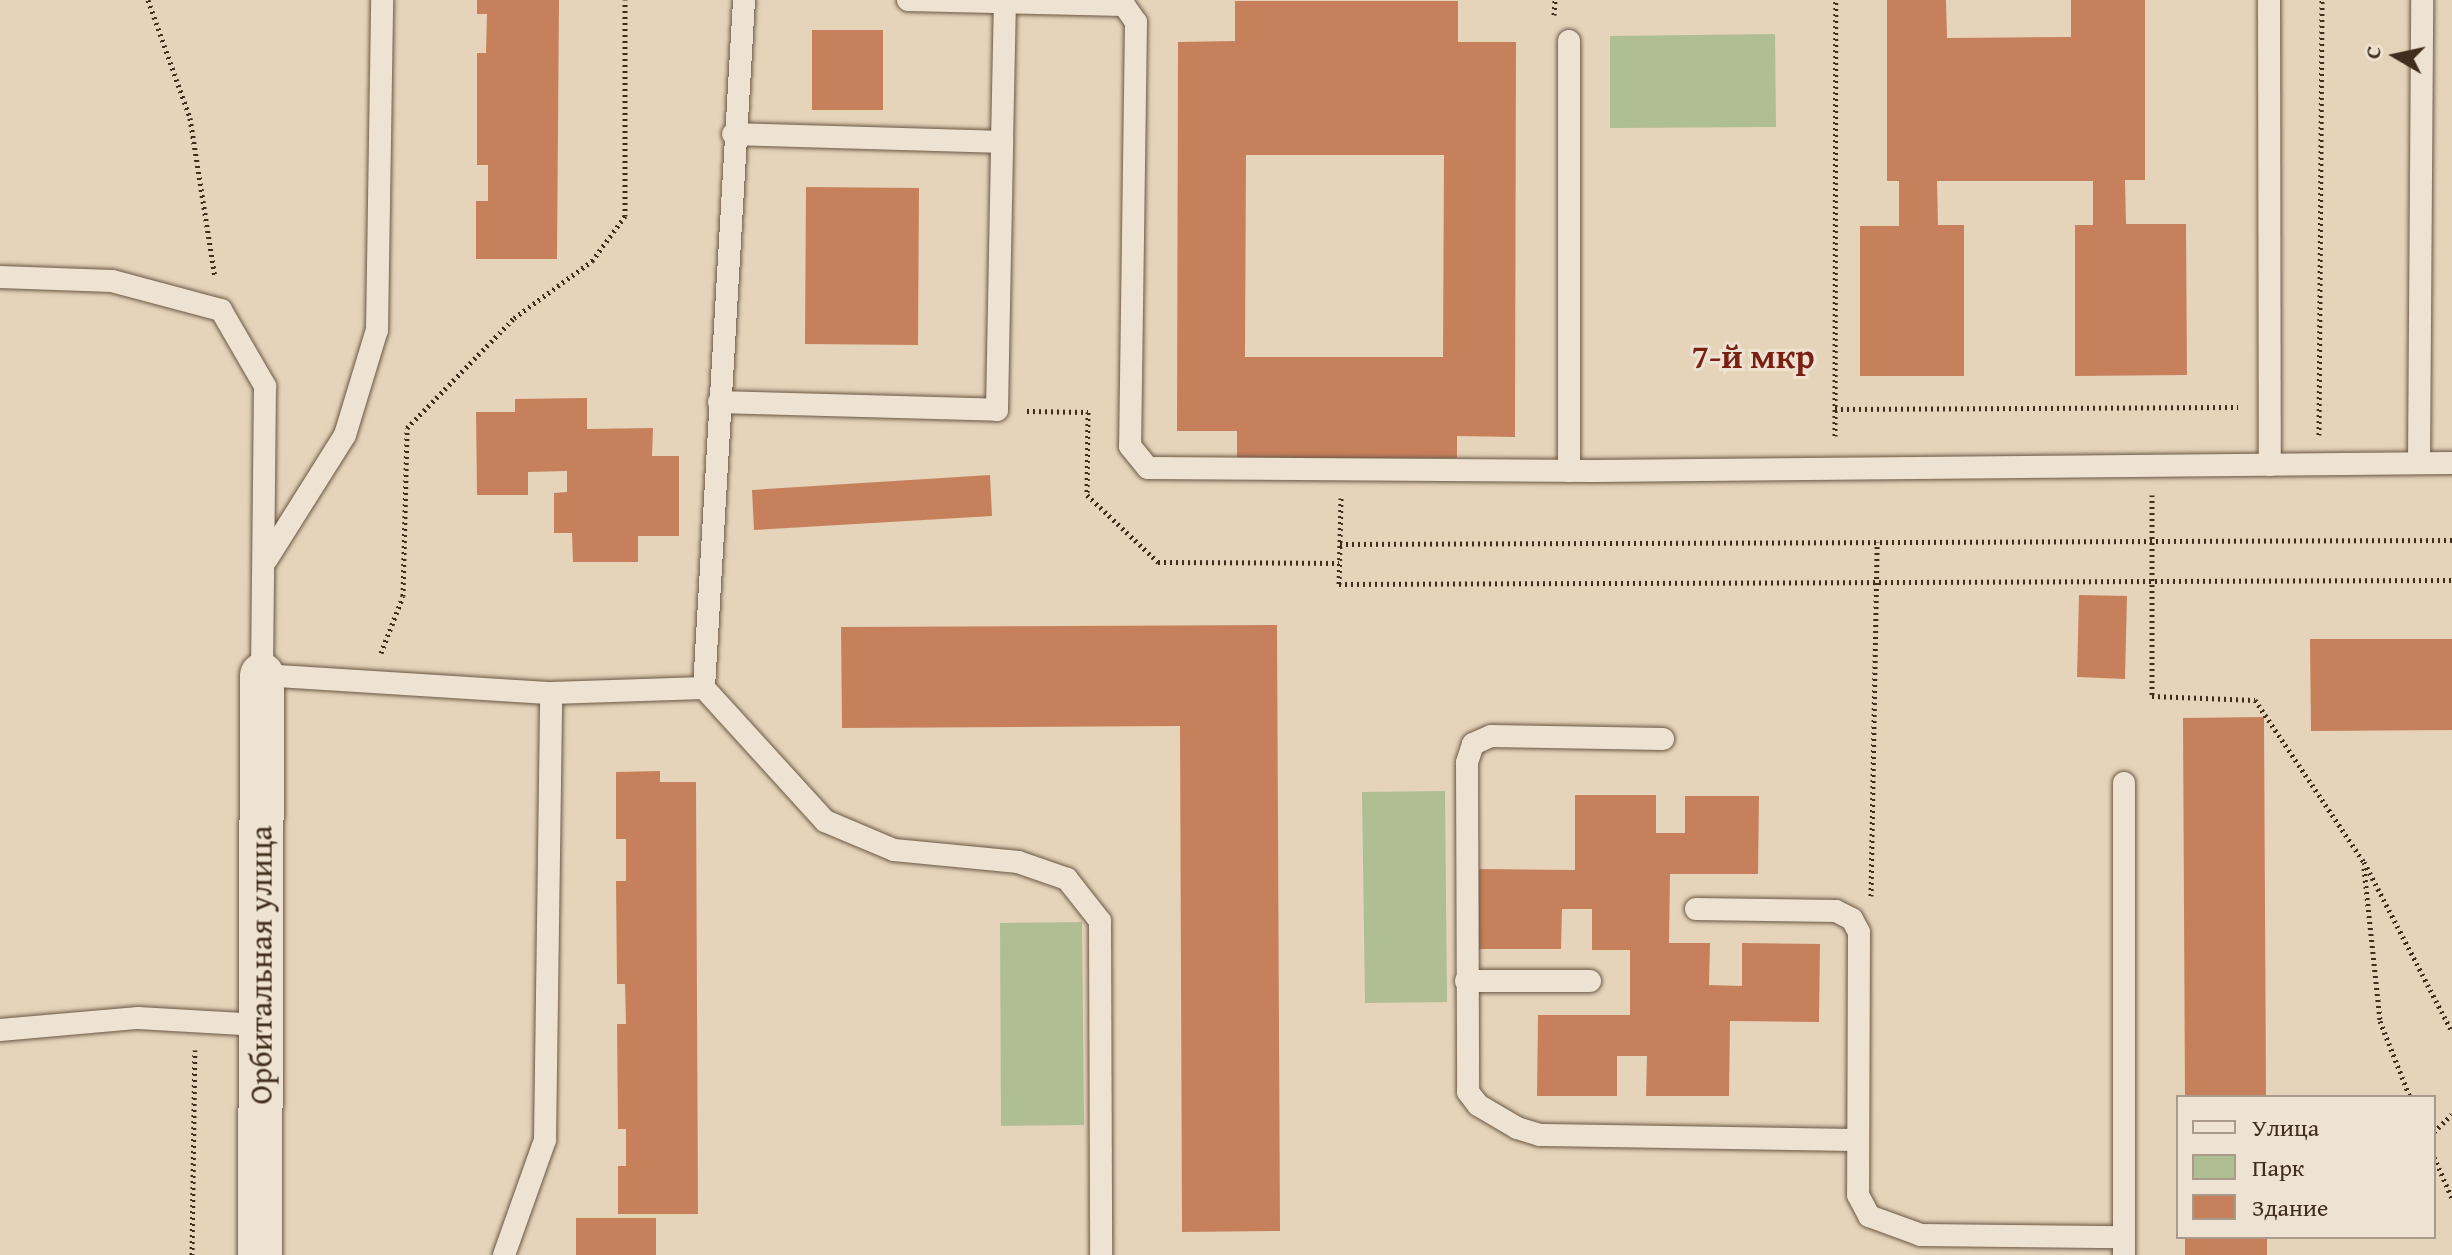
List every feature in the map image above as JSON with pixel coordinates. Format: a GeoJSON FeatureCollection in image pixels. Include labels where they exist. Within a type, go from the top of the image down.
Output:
{"type":"FeatureCollection","features":[{"type":"Feature","properties":{"kind":"street","name":"Орбитальная улица"},"geometry":{"type":"LineString","coordinates":[[260,1255],[262,675]]}},
{"type":"Feature","properties":{"kind":"lane"},"geometry":{"type":"LineString","coordinates":[[267,560],[345,435],[377,330],[382,0]]}},
{"type":"Feature","properties":{"kind":"lane"},"geometry":{"type":"LineString","coordinates":[[744,0],[733,134],[704,688],[825,821],[894,850],[1018,862],[1067,879],[1100,921],[1101,1255]]}},
{"type":"Feature","properties":{"kind":"lane"},"geometry":{"type":"LineString","coordinates":[[908,0],[1124,5],[1136,22],[1130,446],[1148,468],[1569,471],[2452,463]]}},
{"type":"Feature","properties":{"kind":"lane"},"geometry":{"type":"LineString","coordinates":[[2269,0],[2270,465]]}},
{"type":"Feature","properties":{"kind":"lane"},"geometry":{"type":"LineString","coordinates":[[2419,463],[2422,0]]}},
{"type":"Feature","properties":{"kind":"lane"},"geometry":{"type":"LineString","coordinates":[[719,402],[997,410],[1005,2]]}},
{"type":"Feature","properties":{"kind":"lane"},"geometry":{"type":"LineString","coordinates":[[1569,41],[1569,471]]}},
{"type":"Feature","properties":{"kind":"lane"},"geometry":{"type":"LineString","coordinates":[[733,134],[1002,142]]}},
{"type":"Feature","properties":{"kind":"lane"},"geometry":{"type":"LineString","coordinates":[[0,277],[112,281],[221,310],[265,386],[267,560],[262,675],[551,693],[704,688]]}},
{"type":"Feature","properties":{"kind":"lane"},"geometry":{"type":"LineString","coordinates":[[504,1255],[545,1140],[551,693]]}},
{"type":"Feature","properties":{"kind":"lane"},"geometry":{"type":"LineString","coordinates":[[1663,739],[1491,736],[1473,744],[1467,763],[1468,1092],[1478,1105],[1517,1128],[1540,1135],[1858,1140]]}},
{"type":"Feature","properties":{"kind":"lane"},"geometry":{"type":"LineString","coordinates":[[1696,909],[1836,911],[1852,919],[1859,932],[1858,1140],[1861,1208],[1891,1228],[1921,1235],[2124,1246],[2124,783]]}},
{"type":"Feature","properties":{"kind":"lane"},"geometry":{"type":"LineString","coordinates":[[1466,981],[1590,981]]}},
{"type":"Feature","properties":{"kind":"lane"},"geometry":{"type":"LineString","coordinates":[[0,1030],[138,1018],[260,1025]]}},
{"type":"Feature","properties":{"kind":"path"},"geometry":{"type":"LineString","coordinates":[[148,0],[190,118],[221,310]]}},
{"type":"Feature","properties":{"kind":"path"},"geometry":{"type":"LineString","coordinates":[[369,682],[403,596],[407,428],[514,318],[592,261],[625,216],[625,0]]}},
{"type":"Feature","properties":{"kind":"path"},"geometry":{"type":"LineString","coordinates":[[1835,469],[1836,0]]}},
{"type":"Feature","properties":{"kind":"path"},"geometry":{"type":"LineString","coordinates":[[2319,464],[2322,0]]}},
{"type":"Feature","properties":{"kind":"path"},"geometry":{"type":"LineString","coordinates":[[1835,409],[2270,407]]}},
{"type":"Feature","properties":{"kind":"path"},"geometry":{"type":"LineString","coordinates":[[997,410],[1088,412],[1087,495],[1158,562],[1339,563]]}},
{"type":"Feature","properties":{"kind":"path"},"geometry":{"type":"LineString","coordinates":[[2152,466],[2152,696],[2255,700],[2364,862],[2452,1032]]}},
{"type":"Feature","properties":{"kind":"path"},"geometry":{"type":"LineString","coordinates":[[1342,470],[1339,584],[2452,580]]}},
{"type":"Feature","properties":{"kind":"path"},"geometry":{"type":"LineString","coordinates":[[1340,544],[2452,540]]}},
{"type":"Feature","properties":{"kind":"path"},"geometry":{"type":"LineString","coordinates":[[1852,919],[1873,892],[1877,542]]}},
{"type":"Feature","properties":{"kind":"path"},"geometry":{"type":"LineString","coordinates":[[2364,862],[2380,1021],[2409,1095]]}},
{"type":"Feature","properties":{"kind":"path"},"geometry":{"type":"LineString","coordinates":[[192,1255],[195,1021]]}},
{"type":"Feature","properties":{"kind":"path"},"geometry":{"type":"LineString","coordinates":[[2436,1130],[2452,1114]]}},
{"type":"Feature","properties":{"kind":"path"},"geometry":{"type":"LineString","coordinates":[[2436,1162],[2452,1198]]}},
{"type":"Feature","properties":{"kind":"green space"},"geometry":{"type":"Polygon","coordinates":[[[1775,34],[1776,127],[1610,128],[1610,36],[1775,34]]]}},
{"type":"Feature","properties":{"kind":"green space"},"geometry":{"type":"Polygon","coordinates":[[[1445,791],[1447,1002],[1365,1003],[1362,792],[1445,791]]]}},
{"type":"Feature","properties":{"kind":"green space"},"geometry":{"type":"Polygon","coordinates":[[[1082,922],[1084,1125],[1001,1126],[1000,923],[1082,922]]]}},
{"type":"Feature","properties":{"kind":"building"},"geometry":{"type":"Polygon","coordinates":[[[477,0],[559,0],[557,259],[476,259],[476,201],[488,201],[488,165],[477,165],[477,53],[486,53],[487,14],[477,14],[477,0]]]}},
{"type":"Feature","properties":{"kind":"building"},"geometry":{"type":"Polygon","coordinates":[[[1887,0],[1946,0],[1947,38],[2071,37],[2071,0],[2145,0],[2145,180],[2125,180],[2126,224],[2186,224],[2187,375],[2075,376],[2075,225],[2093,225],[2093,181],[1937,181],[1938,225],[1964,225],[1964,376],[1860,376],[1860,226],[1899,226],[1899,181],[1887,181],[1887,0]]]}},
{"type":"Feature","properties":{"kind":"building"},"geometry":{"type":"Polygon","coordinates":[[[1235,1],[1458,1],[1458,42],[1516,42],[1515,437],[1457,436],[1457,458],[1237,458],[1237,431],[1177,431],[1178,42],[1235,41],[1235,1]],[[1246,155],[1245,357],[1443,357],[1444,155],[1246,155]]]}},
{"type":"Feature","properties":{"kind":"building"},"geometry":{"type":"Polygon","coordinates":[[[812,30],[883,30],[883,110],[812,110],[812,30]]]}},
{"type":"Feature","properties":{"kind":"building"},"geometry":{"type":"Polygon","coordinates":[[[806,187],[919,188],[918,345],[805,344],[806,187]]]}},
{"type":"Feature","properties":{"kind":"building"},"geometry":{"type":"Polygon","coordinates":[[[587,398],[587,429],[653,428],[652,456],[679,456],[679,536],[638,536],[638,562],[573,562],[572,533],[554,533],[554,493],[567,492],[567,471],[528,472],[528,495],[477,495],[476,412],[515,412],[515,399],[587,398]]]}},
{"type":"Feature","properties":{"kind":"building"},"geometry":{"type":"Polygon","coordinates":[[[990,475],[992,516],[754,530],[752,490],[990,475]]]}},
{"type":"Feature","properties":{"kind":"building"},"geometry":{"type":"Polygon","coordinates":[[[2079,595],[2127,596],[2125,679],[2077,677],[2079,595]]]}},
{"type":"Feature","properties":{"kind":"building"},"geometry":{"type":"Polygon","coordinates":[[[1277,625],[1280,1231],[1182,1232],[1180,726],[842,728],[841,627],[1277,625]]]}},
{"type":"Feature","properties":{"kind":"building"},"geometry":{"type":"Polygon","coordinates":[[[2310,639],[2452,639],[2452,730],[2311,731],[2310,639]]]}},
{"type":"Feature","properties":{"kind":"building"},"geometry":{"type":"Polygon","coordinates":[[[2264,717],[2266,1095],[2185,1095],[2183,718],[2264,717]]]}},
{"type":"Feature","properties":{"kind":"building"},"geometry":{"type":"Polygon","coordinates":[[[660,771],[660,782],[696,782],[698,1214],[618,1214],[618,1166],[626,1166],[626,1129],[618,1129],[617,1024],[626,1024],[625,984],[617,984],[616,881],[626,881],[626,839],[616,839],[616,772],[660,771]]]}},
{"type":"Feature","properties":{"kind":"building"},"geometry":{"type":"Polygon","coordinates":[[[1575,795],[1656,795],[1656,833],[1685,833],[1685,796],[1759,796],[1758,874],[1670,874],[1669,943],[1710,943],[1709,985],[1742,986],[1742,943],[1820,944],[1819,1022],[1730,1021],[1729,1096],[1646,1096],[1647,1056],[1617,1056],[1617,1096],[1537,1096],[1538,1015],[1630,1015],[1630,950],[1592,950],[1592,909],[1562,909],[1561,949],[1479,949],[1479,869],[1575,870],[1575,795]]]}},
{"type":"Feature","properties":{"kind":"building"},"geometry":{"type":"Polygon","coordinates":[[[576,1218],[656,1218],[656,1255],[576,1255],[576,1218]]]}},
{"type":"Feature","properties":{"kind":"building"},"geometry":{"type":"Polygon","coordinates":[[[2185,1239],[2267,1239],[2267,1255],[2185,1255],[2185,1239]]]}},
{"type":"Feature","properties":{"kind":"district","name":"7-й мкр"},"geometry":{"type":"Point","coordinates":[1753,356]}}]}
